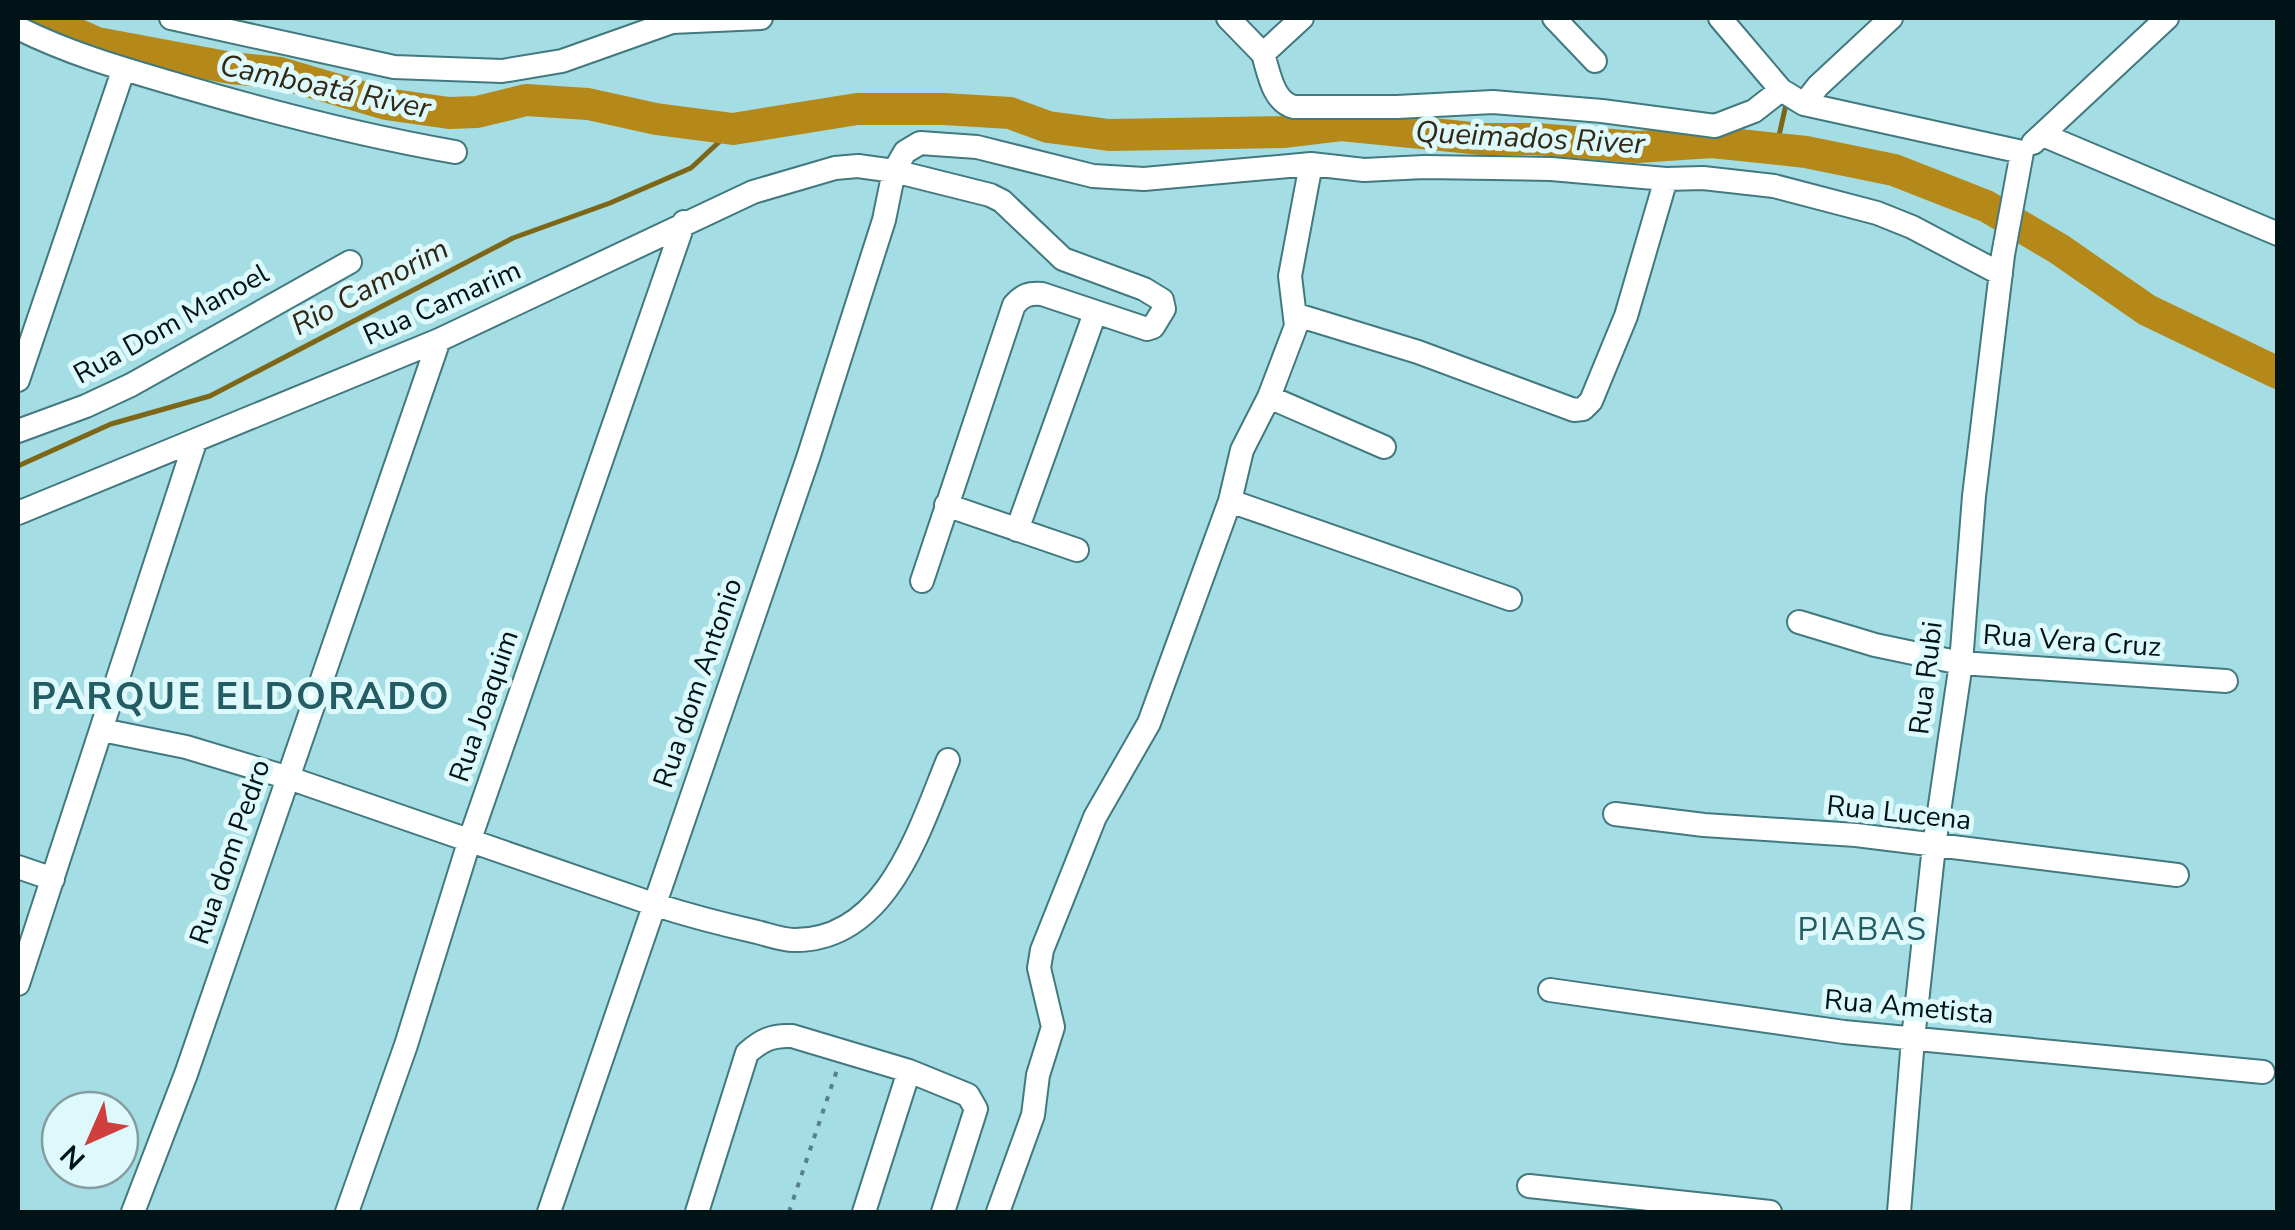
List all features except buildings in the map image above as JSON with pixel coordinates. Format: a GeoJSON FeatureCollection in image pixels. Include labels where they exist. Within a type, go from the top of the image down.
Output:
{"type":"FeatureCollection","features":[{"type":"Feature","properties":{"kind":"street"},"geometry":{"type":"LineString","coordinates":[[171,18],[394,67],[502,72],[562,60],[672,22],[761,18]]}},
{"type":"Feature","properties":{"kind":"street"},"geometry":{"type":"LineString","coordinates":[[1228,18],[1262,54],[1278,96],[1294,108],[1511,102],[1714,126],[1818,86],[1890,18]]}},
{"type":"Feature","properties":{"kind":"street"},"geometry":{"type":"LineString","coordinates":[[1262,54],[1302,18]]}},
{"type":"Feature","properties":{"kind":"street"},"geometry":{"type":"LineString","coordinates":[[1554,18],[1595,61]]}},
{"type":"Feature","properties":{"kind":"street"},"geometry":{"type":"LineString","coordinates":[[1720,18],[1790,96],[2022,152],[2166,18]]}},
{"type":"Feature","properties":{"kind":"street"},"geometry":{"type":"LineString","coordinates":[[18,28],[57,48],[123,71],[359,134],[455,152]]}},
{"type":"Feature","properties":{"kind":"street"},"geometry":{"type":"LineString","coordinates":[[18,380],[123,71]]}},
{"type":"Feature","properties":{"kind":"street"},"geometry":{"type":"LineString","coordinates":[[2043,135],[2278,234]]}},
{"type":"Feature","properties":{"kind":"street"},"geometry":{"type":"LineString","coordinates":[[894,172],[904,152],[920,143],[977,146],[1093,176],[1144,179],[1311,164],[1364,170],[1424,166],[1703,178],[1774,186],[1844,203],[2002,264]]}},
{"type":"Feature","properties":{"kind":"street","name":"Rua Rubi"},"geometry":{"type":"LineString","coordinates":[[1899,1212],[1913,1039],[1934,846],[1960,663],[1974,496],[2002,264],[2022,152]]}},
{"type":"Feature","properties":{"kind":"street"},"geometry":{"type":"LineString","coordinates":[[998,1212],[1033,1115],[1038,1075],[1052,1028],[1040,968],[1042,950],[1095,817],[1149,723],[1230,501],[1242,450],[1269,397],[1297,315],[1289,291],[1290,276],[1311,164]]}},
{"type":"Feature","properties":{"kind":"street","name":"Rua Camarim"},"geometry":{"type":"LineString","coordinates":[[18,513],[439,340],[684,222],[753,192],[818,171],[858,166],[997,198],[1063,259],[1144,289],[1162,300],[1164,309],[1153,326],[1147,328],[1095,313]]}},
{"type":"Feature","properties":{"kind":"street","name":"Rua dom Antonio"},"geometry":{"type":"LineString","coordinates":[[548,1212],[808,458],[884,220],[894,172]]}},
{"type":"Feature","properties":{"kind":"street"},"geometry":{"type":"LineString","coordinates":[[1297,315],[1418,352],[1574,410],[1584,409],[1591,401],[1626,316],[1666,179]]}},
{"type":"Feature","properties":{"kind":"street","name":"Rua Joaquim"},"geometry":{"type":"LineString","coordinates":[[348,1212],[406,1045],[470,839],[684,222]]}},
{"type":"Feature","properties":{"kind":"street","name":"Rua Dom Manoel"},"geometry":{"type":"LineString","coordinates":[[18,430],[131,385],[350,262]]}},
{"type":"Feature","properties":{"kind":"street"},"geometry":{"type":"LineString","coordinates":[[922,581],[1014,305],[1028,294],[1042,294],[1095,313],[1017,530]]}},
{"type":"Feature","properties":{"kind":"street","name":"Rua dom Pedro"},"geometry":{"type":"LineString","coordinates":[[132,1212],[186,1074],[439,340]]}},
{"type":"Feature","properties":{"kind":"street"},"geometry":{"type":"LineString","coordinates":[[1269,397],[1384,447]]}},
{"type":"Feature","properties":{"kind":"street"},"geometry":{"type":"LineString","coordinates":[[18,984],[196,442]]}},
{"type":"Feature","properties":{"kind":"street"},"geometry":{"type":"LineString","coordinates":[[1230,501],[1510,598]]}},
{"type":"Feature","properties":{"kind":"street"},"geometry":{"type":"LineString","coordinates":[[946,505],[1077,550]]}},
{"type":"Feature","properties":{"kind":"street","name":"Rua Vera Cruz"},"geometry":{"type":"LineString","coordinates":[[1799,622],[1960,663],[2226,681]]}},
{"type":"Feature","properties":{"kind":"street"},"geometry":{"type":"LineString","coordinates":[[102,730],[186,747],[470,839],[653,904],[793,940],[834,934],[863,918],[912,847],[948,760]]}},
{"type":"Feature","properties":{"kind":"street","name":"Rua Lucena"},"geometry":{"type":"LineString","coordinates":[[1615,814],[1724,827],[1856,835],[2177,876]]}},
{"type":"Feature","properties":{"kind":"street"},"geometry":{"type":"LineString","coordinates":[[18,867],[53,880]]}},
{"type":"Feature","properties":{"kind":"street","name":"Rua Ametista"},"geometry":{"type":"LineString","coordinates":[[1550,990],[1749,1020],[1913,1039],[2263,1072]]}},
{"type":"Feature","properties":{"kind":"street"},"geometry":{"type":"LineString","coordinates":[[697,1212],[747,1053],[760,1041],[776,1036],[792,1036],[844,1050],[968,1095],[976,1109],[943,1212]]}},
{"type":"Feature","properties":{"kind":"street"},"geometry":{"type":"LineString","coordinates":[[864,1212],[909,1071]]}},
{"type":"Feature","properties":{"kind":"street"},"geometry":{"type":"LineString","coordinates":[[1529,1186],[1770,1212]]}},
{"type":"Feature","properties":{"kind":"path"},"geometry":{"type":"LineString","coordinates":[[789,1212],[844,1050]]}},
{"type":"Feature","properties":{"kind":"waterway","name":"Queimados River"},"geometry":{"type":"LineString","coordinates":[[41,18],[97,43],[280,73],[386,104],[449,113],[477,112],[526,100],[588,104],[656,119],[733,129],[857,109],[944,109],[1010,113],[1048,127],[1109,135],[1283,132],[1341,125],[1482,139],[1637,147],[1712,142],[1806,152],[1894,170],[1986,206],[2059,249],[2147,310],[2278,373]]}},
{"type":"Feature","properties":{"kind":"waterway"},"geometry":{"type":"LineString","coordinates":[[1776,149],[1787,100]]}},
{"type":"Feature","properties":{"kind":"waterway","name":"Rio Camorim"},"geometry":{"type":"LineString","coordinates":[[18,466],[111,424],[210,396],[513,238],[691,168],[733,129]]}},
{"type":"Feature","properties":{"kind":"district","name":"PARQUE ELDORADO"},"geometry":{"type":"Point","coordinates":[241,696]}},
{"type":"Feature","properties":{"kind":"district","name":"PIABAS"},"geometry":{"type":"Point","coordinates":[1863,929]}},
{"type":"Feature","properties":{"kind":"water label","name":"Camboatá River"},"geometry":{"type":"Point","coordinates":[325,87]}}]}
